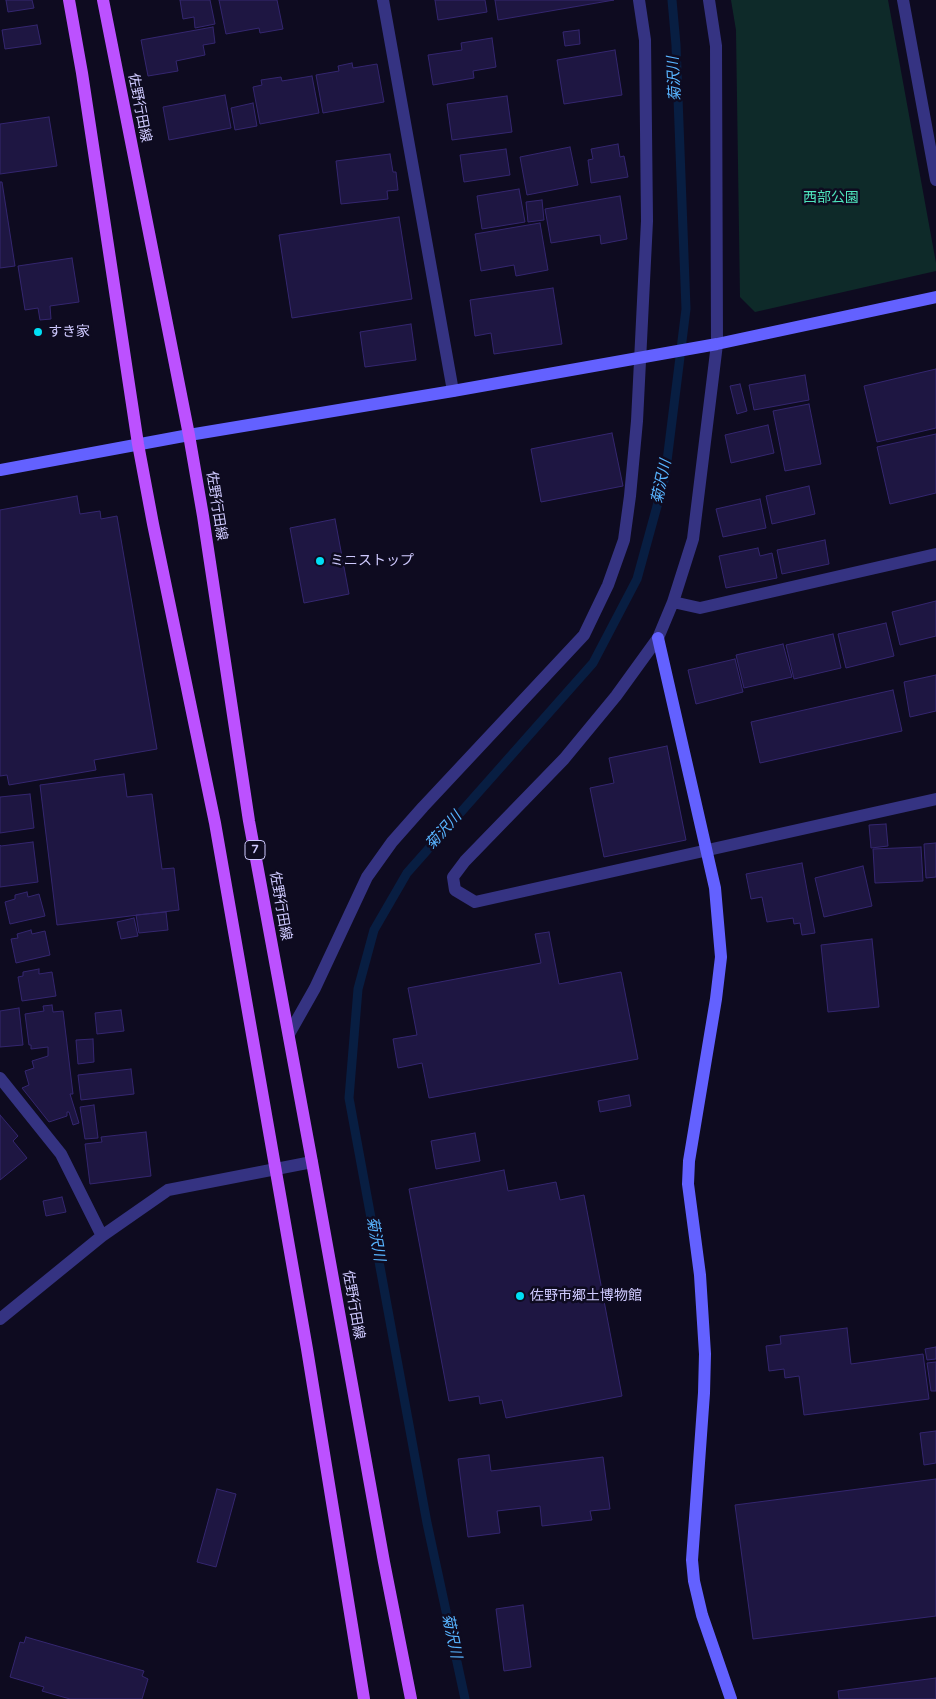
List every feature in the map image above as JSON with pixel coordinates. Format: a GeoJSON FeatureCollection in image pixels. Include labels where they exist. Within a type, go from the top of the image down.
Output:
{"type":"FeatureCollection","features":[{"type":"Feature","properties":{"kind":"main road"},"geometry":{"type":"LineString","coordinates":[[69,0],[82,73],[138,444],[152,524],[215,823],[317,1408],[364,1699]]}},
{"type":"Feature","properties":{"kind":"main road","name":"佐野行田線"},"geometry":{"type":"LineString","coordinates":[[103,0],[189,435],[249,821],[410,1699]]}},
{"type":"Feature","properties":{"kind":"street"},"geometry":{"type":"LineString","coordinates":[[383,0],[453,391]]}},
{"type":"Feature","properties":{"kind":"street"},"geometry":{"type":"LineString","coordinates":[[288,1034],[314,988],[367,877],[392,842],[584,635],[608,585],[624,540],[637,421],[647,221],[645,40],[639,0]]}},
{"type":"Feature","properties":{"kind":"street"},"geometry":{"type":"LineString","coordinates":[[709,0],[716,46],[716,344],[693,539],[673,602],[658,638],[616,696],[564,759],[465,861],[453,877],[455,890],[475,902],[936,799]]}},
{"type":"Feature","properties":{"kind":"street"},"geometry":{"type":"LineString","coordinates":[[903,0],[936,180]]}},
{"type":"Feature","properties":{"kind":"street"},"geometry":{"type":"LineString","coordinates":[[0,470],[189,435],[453,391],[716,344],[936,297]]}},
{"type":"Feature","properties":{"kind":"street"},"geometry":{"type":"LineString","coordinates":[[673,602],[700,608],[936,554]]}},
{"type":"Feature","properties":{"kind":"street"},"geometry":{"type":"LineString","coordinates":[[658,638],[708,850],[715,888],[720,957],[716,999],[692,1141],[689,1177],[691,1213],[700,1275],[705,1354],[692,1560],[694,1581],[702,1615],[731,1699]]}},
{"type":"Feature","properties":{"kind":"street"},"geometry":{"type":"LineString","coordinates":[[0,1078],[62,1154],[102,1236]]}},
{"type":"Feature","properties":{"kind":"street"},"geometry":{"type":"LineString","coordinates":[[0,1319],[102,1236],[168,1190],[312,1162]]}},
{"type":"Feature","properties":{"kind":"green space","name":"西部公園"},"geometry":{"type":"Polygon","coordinates":[[[731,0],[888,0],[936,271],[755,312],[740,297],[736,30],[731,0]]]}},
{"type":"Feature","properties":{"kind":"building"},"geometry":{"type":"Polygon","coordinates":[[[6,0],[32,0],[34,8],[8,12],[6,0]]]}},
{"type":"Feature","properties":{"kind":"building"},"geometry":{"type":"Polygon","coordinates":[[[180,0],[210,0],[215,24],[195,28],[194,17],[183,19],[180,0]]]}},
{"type":"Feature","properties":{"kind":"building"},"geometry":{"type":"Polygon","coordinates":[[[219,0],[277,0],[283,29],[260,33],[259,28],[226,34],[219,0]]]}},
{"type":"Feature","properties":{"kind":"building"},"geometry":{"type":"Polygon","coordinates":[[[435,0],[485,0],[487,12],[438,20],[435,0]]]}},
{"type":"Feature","properties":{"kind":"building"},"geometry":{"type":"Polygon","coordinates":[[[495,0],[614,0],[498,20],[495,0]]]}},
{"type":"Feature","properties":{"kind":"building"},"geometry":{"type":"Polygon","coordinates":[[[37,25],[41,44],[5,49],[2,30],[37,25]]]}},
{"type":"Feature","properties":{"kind":"building"},"geometry":{"type":"Polygon","coordinates":[[[213,27],[215,43],[203,45],[205,55],[176,61],[178,71],[148,76],[141,40],[213,27]]]}},
{"type":"Feature","properties":{"kind":"building"},"geometry":{"type":"Polygon","coordinates":[[[579,30],[580,44],[565,46],[563,32],[579,30]]]}},
{"type":"Feature","properties":{"kind":"building"},"geometry":{"type":"Polygon","coordinates":[[[492,38],[496,67],[473,71],[474,78],[433,85],[428,55],[462,50],[461,43],[492,38]]]}},
{"type":"Feature","properties":{"kind":"building"},"geometry":{"type":"Polygon","coordinates":[[[615,50],[622,95],[564,104],[557,60],[615,50]]]}},
{"type":"Feature","properties":{"kind":"building"},"geometry":{"type":"Polygon","coordinates":[[[352,63],[353,68],[377,64],[384,102],[323,113],[316,75],[339,71],[338,66],[352,63]]]}},
{"type":"Feature","properties":{"kind":"building"},"geometry":{"type":"Polygon","coordinates":[[[312,76],[319,113],[260,124],[253,87],[262,85],[261,80],[281,77],[282,81],[312,76]]]}},
{"type":"Feature","properties":{"kind":"building"},"geometry":{"type":"Polygon","coordinates":[[[225,95],[231,128],[169,140],[163,107],[225,95]]]}},
{"type":"Feature","properties":{"kind":"building"},"geometry":{"type":"Polygon","coordinates":[[[507,96],[512,132],[452,140],[447,104],[507,96]]]}},
{"type":"Feature","properties":{"kind":"building"},"geometry":{"type":"Polygon","coordinates":[[[253,103],[257,126],[235,130],[231,108],[253,103]]]}},
{"type":"Feature","properties":{"kind":"building"},"geometry":{"type":"Polygon","coordinates":[[[49,117],[57,166],[0,174],[0,124],[49,117]]]}},
{"type":"Feature","properties":{"kind":"building"},"geometry":{"type":"Polygon","coordinates":[[[618,144],[620,157],[624,156],[628,177],[591,183],[588,160],[593,159],[591,149],[618,144]]]}},
{"type":"Feature","properties":{"kind":"building"},"geometry":{"type":"Polygon","coordinates":[[[570,147],[578,185],[527,195],[520,157],[570,147]]]}},
{"type":"Feature","properties":{"kind":"building"},"geometry":{"type":"Polygon","coordinates":[[[506,149],[510,175],[464,182],[460,155],[506,149]]]}},
{"type":"Feature","properties":{"kind":"building"},"geometry":{"type":"Polygon","coordinates":[[[390,154],[393,172],[396,172],[398,190],[387,191],[388,199],[341,204],[336,161],[390,154]]]}},
{"type":"Feature","properties":{"kind":"building"},"geometry":{"type":"Polygon","coordinates":[[[0,182],[2,182],[15,266],[0,268],[0,182]]]}},
{"type":"Feature","properties":{"kind":"building"},"geometry":{"type":"Polygon","coordinates":[[[519,189],[525,222],[482,229],[477,196],[519,189]]]}},
{"type":"Feature","properties":{"kind":"building"},"geometry":{"type":"Polygon","coordinates":[[[620,196],[627,239],[601,244],[600,235],[551,243],[545,209],[620,196]]]}},
{"type":"Feature","properties":{"kind":"building"},"geometry":{"type":"Polygon","coordinates":[[[542,200],[544,220],[528,222],[526,202],[542,200]]]}},
{"type":"Feature","properties":{"kind":"building"},"geometry":{"type":"Polygon","coordinates":[[[399,217],[412,299],[292,318],[279,235],[399,217]]]}},
{"type":"Feature","properties":{"kind":"building"},"geometry":{"type":"Polygon","coordinates":[[[540,223],[548,270],[516,276],[514,265],[481,271],[475,234],[540,223]]]}},
{"type":"Feature","properties":{"kind":"building"},"geometry":{"type":"Polygon","coordinates":[[[72,258],[79,302],[50,306],[51,319],[40,320],[38,308],[25,310],[18,266],[72,258]]]}},
{"type":"Feature","properties":{"kind":"building"},"geometry":{"type":"Polygon","coordinates":[[[553,288],[562,344],[494,354],[491,333],[475,336],[470,300],[553,288]]]}},
{"type":"Feature","properties":{"kind":"building"},"geometry":{"type":"Polygon","coordinates":[[[411,324],[416,360],[365,367],[360,332],[411,324]]]}},
{"type":"Feature","properties":{"kind":"building"},"geometry":{"type":"Polygon","coordinates":[[[936,369],[936,428],[877,442],[864,386],[936,369]]]}},
{"type":"Feature","properties":{"kind":"building"},"geometry":{"type":"Polygon","coordinates":[[[805,375],[809,400],[754,410],[749,385],[805,375]]]}},
{"type":"Feature","properties":{"kind":"building"},"geometry":{"type":"Polygon","coordinates":[[[740,384],[747,411],[737,414],[730,386],[740,384]]]}},
{"type":"Feature","properties":{"kind":"building"},"geometry":{"type":"Polygon","coordinates":[[[809,404],[821,464],[785,471],[773,411],[809,404]]]}},
{"type":"Feature","properties":{"kind":"building"},"geometry":{"type":"Polygon","coordinates":[[[768,425],[774,453],[731,463],[725,435],[768,425]]]}},
{"type":"Feature","properties":{"kind":"building"},"geometry":{"type":"Polygon","coordinates":[[[612,433],[623,486],[541,502],[531,449],[612,433]]]}},
{"type":"Feature","properties":{"kind":"building"},"geometry":{"type":"Polygon","coordinates":[[[936,434],[936,493],[890,504],[877,447],[936,434]]]}},
{"type":"Feature","properties":{"kind":"building"},"geometry":{"type":"Polygon","coordinates":[[[809,486],[815,514],[772,524],[766,496],[809,486]]]}},
{"type":"Feature","properties":{"kind":"building"},"geometry":{"type":"Polygon","coordinates":[[[77,496],[80,514],[100,511],[101,519],[117,516],[157,749],[94,760],[96,770],[9,785],[7,775],[0,776],[0,510],[77,496]]]}},
{"type":"Feature","properties":{"kind":"building"},"geometry":{"type":"Polygon","coordinates":[[[760,499],[766,528],[723,537],[716,509],[760,499]]]}},
{"type":"Feature","properties":{"kind":"building","name":"ミニストップ"},"geometry":{"type":"Polygon","coordinates":[[[335,519],[349,594],[304,603],[290,528],[335,519]]]}},
{"type":"Feature","properties":{"kind":"building"},"geometry":{"type":"Polygon","coordinates":[[[825,540],[829,564],[782,574],[777,550],[825,540]]]}},
{"type":"Feature","properties":{"kind":"building"},"geometry":{"type":"Polygon","coordinates":[[[758,548],[760,556],[772,553],[777,578],[726,588],[719,556],[758,548]]]}},
{"type":"Feature","properties":{"kind":"building"},"geometry":{"type":"Polygon","coordinates":[[[936,601],[936,636],[900,645],[892,612],[936,601]]]}},
{"type":"Feature","properties":{"kind":"building"},"geometry":{"type":"Polygon","coordinates":[[[886,623],[894,656],[846,668],[838,634],[886,623]]]}},
{"type":"Feature","properties":{"kind":"building"},"geometry":{"type":"Polygon","coordinates":[[[833,634],[841,668],[794,679],[786,645],[833,634]]]}},
{"type":"Feature","properties":{"kind":"building"},"geometry":{"type":"Polygon","coordinates":[[[783,644],[792,677],[744,688],[736,655],[783,644]]]}},
{"type":"Feature","properties":{"kind":"building"},"geometry":{"type":"Polygon","coordinates":[[[735,659],[743,692],[696,704],[688,670],[735,659]]]}},
{"type":"Feature","properties":{"kind":"building"},"geometry":{"type":"Polygon","coordinates":[[[936,675],[936,711],[910,717],[904,682],[936,675]]]}},
{"type":"Feature","properties":{"kind":"building"},"geometry":{"type":"Polygon","coordinates":[[[893,690],[902,731],[760,763],[751,722],[893,690]]]}},
{"type":"Feature","properties":{"kind":"building"},"geometry":{"type":"Polygon","coordinates":[[[667,746],[686,840],[604,857],[590,788],[614,783],[609,758],[667,746]]]}},
{"type":"Feature","properties":{"kind":"building"},"geometry":{"type":"Polygon","coordinates":[[[124,774],[127,797],[152,794],[162,869],[174,868],[179,910],[57,925],[40,785],[124,774]]]}},
{"type":"Feature","properties":{"kind":"building"},"geometry":{"type":"Polygon","coordinates":[[[30,794],[34,828],[0,833],[0,797],[30,794]]]}},
{"type":"Feature","properties":{"kind":"building"},"geometry":{"type":"Polygon","coordinates":[[[886,824],[888,846],[871,848],[869,825],[886,824]]]}},
{"type":"Feature","properties":{"kind":"building"},"geometry":{"type":"Polygon","coordinates":[[[33,842],[38,882],[0,887],[0,845],[33,842]]]}},
{"type":"Feature","properties":{"kind":"building"},"geometry":{"type":"Polygon","coordinates":[[[936,843],[936,877],[926,878],[924,844],[936,843]]]}},
{"type":"Feature","properties":{"kind":"building"},"geometry":{"type":"Polygon","coordinates":[[[921,847],[923,881],[875,883],[873,849],[921,847]]]}},
{"type":"Feature","properties":{"kind":"building"},"geometry":{"type":"Polygon","coordinates":[[[802,863],[815,933],[802,935],[800,923],[794,924],[793,918],[767,922],[762,897],[751,899],[746,874],[802,863]]]}},
{"type":"Feature","properties":{"kind":"building"},"geometry":{"type":"Polygon","coordinates":[[[863,866],[872,906],[824,917],[815,878],[863,866]]]}},
{"type":"Feature","properties":{"kind":"building"},"geometry":{"type":"Polygon","coordinates":[[[27,892],[28,897],[39,894],[45,916],[10,924],[5,902],[15,899],[15,895],[27,892]]]}},
{"type":"Feature","properties":{"kind":"building"},"geometry":{"type":"Polygon","coordinates":[[[166,912],[168,930],[139,933],[136,915],[166,912]]]}},
{"type":"Feature","properties":{"kind":"building"},"geometry":{"type":"Polygon","coordinates":[[[134,918],[138,936],[121,939],[117,922],[134,918]]]}},
{"type":"Feature","properties":{"kind":"building"},"geometry":{"type":"Polygon","coordinates":[[[31,930],[32,934],[45,931],[50,955],[16,963],[11,939],[18,938],[17,934],[31,930]]]}},
{"type":"Feature","properties":{"kind":"building"},"geometry":{"type":"Polygon","coordinates":[[[549,932],[559,984],[621,972],[638,1059],[429,1098],[422,1063],[398,1068],[393,1039],[417,1035],[408,988],[541,963],[535,934],[549,932]]]}},
{"type":"Feature","properties":{"kind":"building"},"geometry":{"type":"Polygon","coordinates":[[[872,939],[879,1007],[828,1012],[821,945],[872,939]]]}},
{"type":"Feature","properties":{"kind":"building"},"geometry":{"type":"Polygon","coordinates":[[[39,969],[39,974],[52,972],[56,996],[22,1001],[18,977],[23,976],[23,972],[39,969]]]}},
{"type":"Feature","properties":{"kind":"building"},"geometry":{"type":"Polygon","coordinates":[[[52,1005],[53,1012],[63,1011],[73,1094],[70,1094],[79,1123],[73,1125],[69,1112],[67,1112],[67,1116],[49,1122],[22,1088],[29,1085],[25,1071],[34,1068],[32,1061],[48,1056],[48,1047],[31,1049],[25,1014],[44,1011],[43,1006],[52,1005]]]}},
{"type":"Feature","properties":{"kind":"building"},"geometry":{"type":"Polygon","coordinates":[[[19,1008],[23,1045],[0,1047],[0,1011],[19,1008]]]}},
{"type":"Feature","properties":{"kind":"building"},"geometry":{"type":"Polygon","coordinates":[[[121,1010],[124,1031],[97,1034],[95,1013],[121,1010]]]}},
{"type":"Feature","properties":{"kind":"building"},"geometry":{"type":"Polygon","coordinates":[[[93,1039],[94,1062],[78,1064],[76,1040],[93,1039]]]}},
{"type":"Feature","properties":{"kind":"building"},"geometry":{"type":"Polygon","coordinates":[[[131,1069],[134,1094],[81,1100],[78,1075],[131,1069]]]}},
{"type":"Feature","properties":{"kind":"building"},"geometry":{"type":"Polygon","coordinates":[[[629,1095],[631,1106],[600,1112],[598,1101],[629,1095]]]}},
{"type":"Feature","properties":{"kind":"building"},"geometry":{"type":"Polygon","coordinates":[[[94,1105],[98,1138],[85,1139],[80,1107],[94,1105]]]}},
{"type":"Feature","properties":{"kind":"building"},"geometry":{"type":"Polygon","coordinates":[[[0,1115],[18,1136],[13,1141],[27,1158],[0,1180],[0,1115]]]}},
{"type":"Feature","properties":{"kind":"building"},"geometry":{"type":"Polygon","coordinates":[[[146,1132],[151,1176],[90,1184],[85,1144],[102,1142],[101,1137],[146,1132]]]}},
{"type":"Feature","properties":{"kind":"building"},"geometry":{"type":"Polygon","coordinates":[[[475,1133],[480,1161],[436,1169],[431,1141],[475,1133]]]}},
{"type":"Feature","properties":{"kind":"building"},"geometry":{"type":"Polygon","coordinates":[[[504,1170],[508,1191],[556,1182],[560,1200],[584,1195],[622,1396],[506,1418],[502,1400],[480,1404],[479,1396],[449,1401],[409,1189],[504,1170]]]}},
{"type":"Feature","properties":{"kind":"building"},"geometry":{"type":"Polygon","coordinates":[[[62,1197],[66,1212],[46,1216],[43,1201],[62,1197]]]}},
{"type":"Feature","properties":{"kind":"building"},"geometry":{"type":"Polygon","coordinates":[[[847,1328],[851,1364],[923,1354],[929,1399],[804,1415],[799,1376],[785,1378],[784,1369],[769,1371],[766,1346],[781,1344],[780,1336],[847,1328]]]}},
{"type":"Feature","properties":{"kind":"building"},"geometry":{"type":"Polygon","coordinates":[[[936,1347],[936,1359],[927,1360],[925,1349],[936,1347]]]}},
{"type":"Feature","properties":{"kind":"building"},"geometry":{"type":"Polygon","coordinates":[[[936,1362],[936,1391],[931,1391],[927,1363],[936,1362]]]}},
{"type":"Feature","properties":{"kind":"building"},"geometry":{"type":"Polygon","coordinates":[[[936,1431],[936,1463],[924,1465],[920,1433],[936,1431]]]}},
{"type":"Feature","properties":{"kind":"building"},"geometry":{"type":"Polygon","coordinates":[[[489,1455],[491,1471],[603,1457],[610,1509],[590,1511],[592,1520],[542,1526],[540,1506],[497,1511],[500,1533],[468,1537],[458,1459],[489,1455]]]}},
{"type":"Feature","properties":{"kind":"building"},"geometry":{"type":"Polygon","coordinates":[[[936,1479],[936,1616],[753,1639],[735,1505],[936,1479]]]}},
{"type":"Feature","properties":{"kind":"building"},"geometry":{"type":"Polygon","coordinates":[[[217,1489],[236,1494],[216,1567],[197,1562],[217,1489]]]}},
{"type":"Feature","properties":{"kind":"building"},"geometry":{"type":"Polygon","coordinates":[[[523,1605],[531,1667],[504,1671],[496,1609],[523,1605]]]}},
{"type":"Feature","properties":{"kind":"building"},"geometry":{"type":"Polygon","coordinates":[[[26,1637],[144,1671],[142,1676],[148,1679],[142,1699],[70,1699],[42,1691],[44,1687],[10,1677],[20,1642],[24,1643],[26,1637]]]}},
{"type":"Feature","properties":{"kind":"building"},"geometry":{"type":"Polygon","coordinates":[[[936,1678],[936,1699],[839,1699],[838,1691],[936,1678]]]}},
{"type":"Feature","properties":{"kind":"waterway","name":"菊沢川"},"geometry":{"type":"LineString","coordinates":[[465,1699],[427,1523],[349,1098],[358,989],[374,930],[407,873],[593,663],[637,579],[665,477],[686,309],[676,45],[672,0]]}},
{"type":"Feature","properties":{"kind":"place","name":"すき家"},"geometry":{"type":"Point","coordinates":[38,332]}},
{"type":"Feature","properties":{"kind":"place","name":"ミニストップ"},"geometry":{"type":"Point","coordinates":[320,561]}},
{"type":"Feature","properties":{"kind":"place","name":"佐野市郷土博物館"},"geometry":{"type":"Point","coordinates":[520,1296]}}]}
